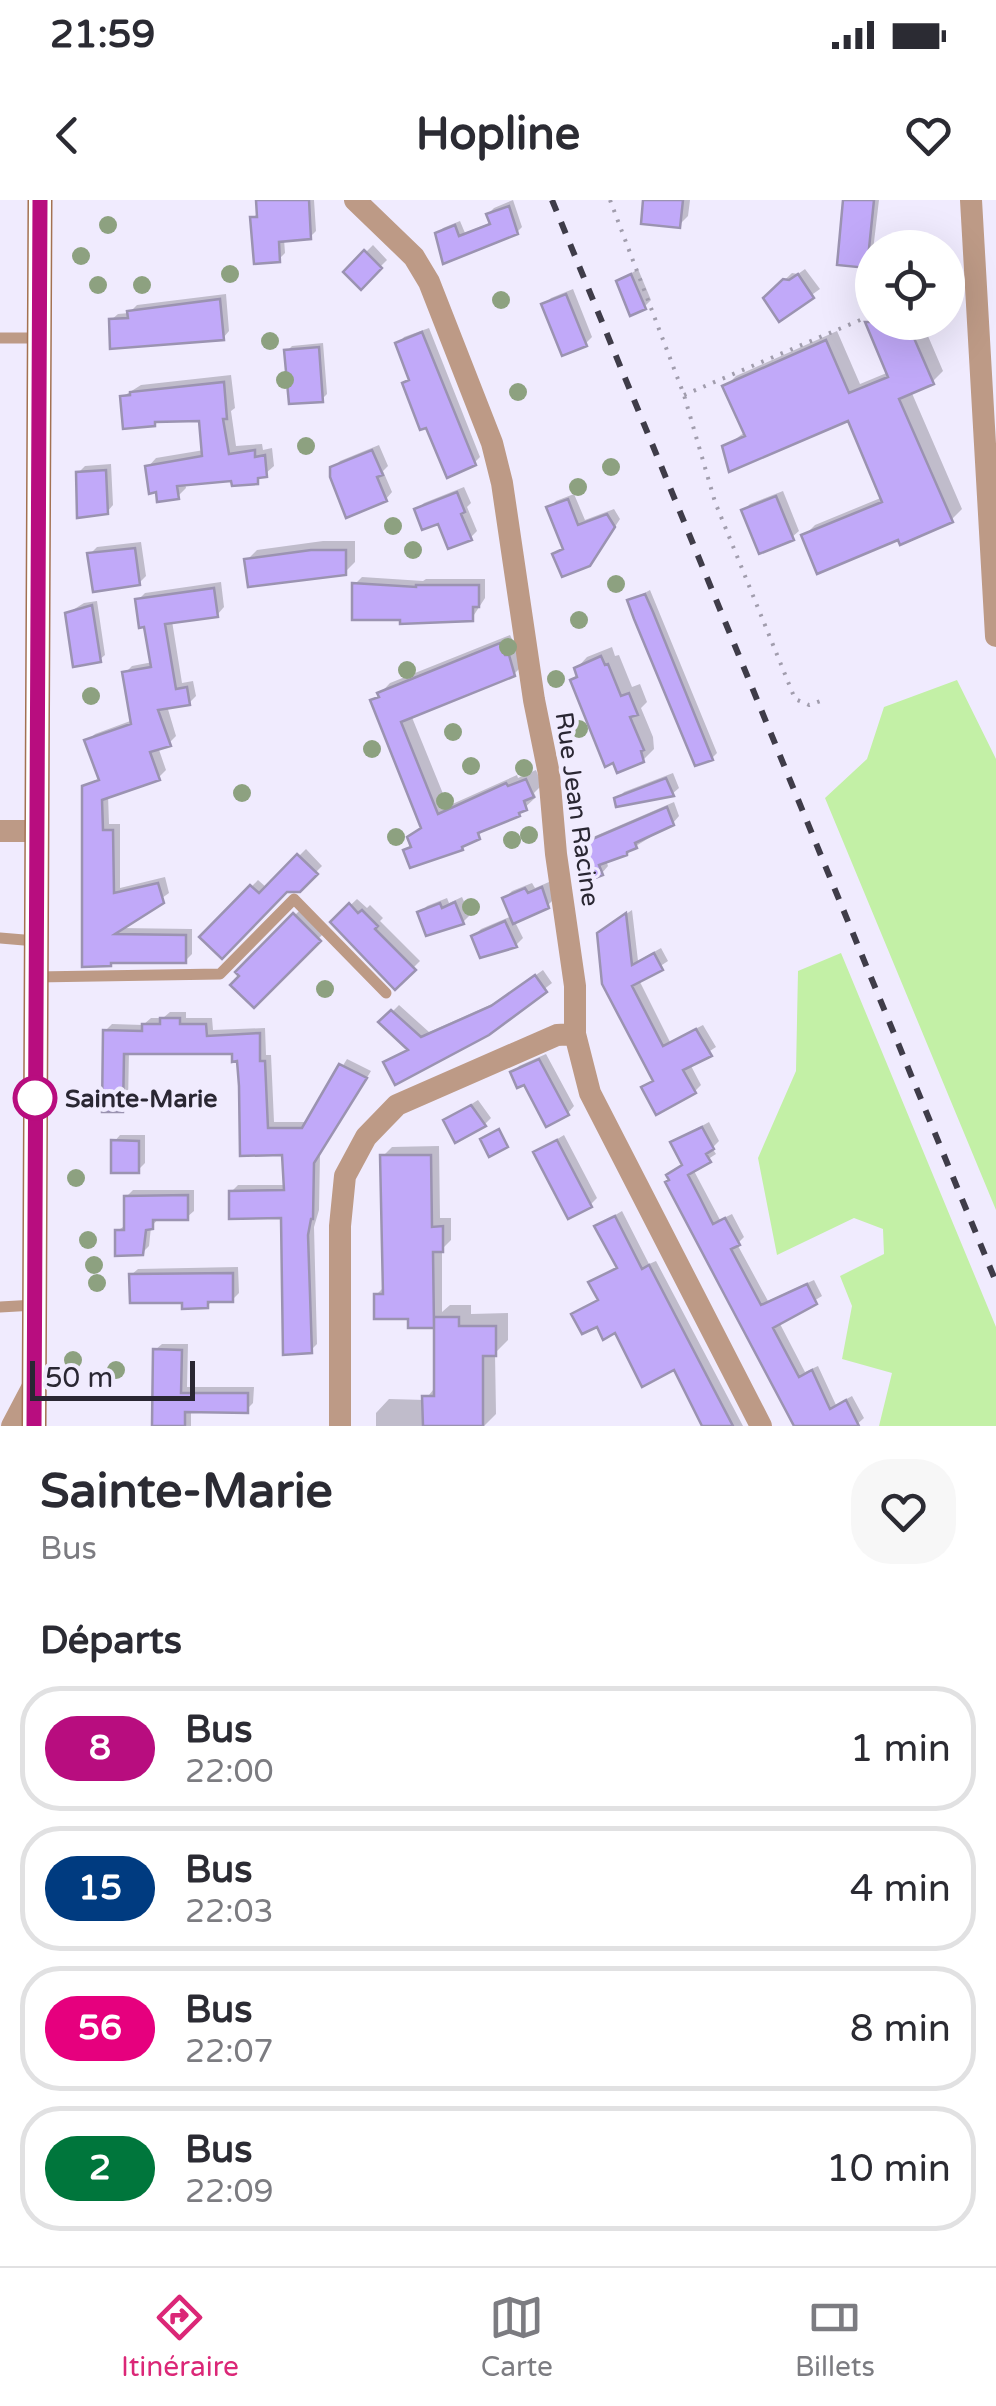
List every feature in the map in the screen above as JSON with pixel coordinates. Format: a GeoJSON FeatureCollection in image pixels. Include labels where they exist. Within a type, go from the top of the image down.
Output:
{"type":"FeatureCollection","features":[{"type":"Feature","properties":{"kind":"main road"},"geometry":{"type":"LineString","coordinates":[[34,1426],[40,200]]}},
{"type":"Feature","properties":{"kind":"street","name":"Rue Jean Racine"},"geometry":{"type":"LineString","coordinates":[[356,200],[414,257],[429,282],[492,442],[549,774],[575,986],[574,1034],[590,1093],[761,1426]]}},
{"type":"Feature","properties":{"kind":"street"},"geometry":{"type":"LineString","coordinates":[[970,200],[996,636]]}},
{"type":"Feature","properties":{"kind":"street"},"geometry":{"type":"LineString","coordinates":[[0,831],[36,831]]}},
{"type":"Feature","properties":{"kind":"street"},"geometry":{"type":"LineString","coordinates":[[340,1426],[340,1226],[345,1176],[366,1137],[397,1105],[556,1035],[574,1034]]}},
{"type":"Feature","properties":{"kind":"street"},"geometry":{"type":"LineString","coordinates":[[12,1426],[34,1386]]}},
{"type":"Feature","properties":{"kind":"lane"},"geometry":{"type":"LineString","coordinates":[[0,338],[38,338]]}},
{"type":"Feature","properties":{"kind":"lane"},"geometry":{"type":"LineString","coordinates":[[36,977],[220,974],[294,900],[386,993]]}},
{"type":"Feature","properties":{"kind":"lane"},"geometry":{"type":"LineString","coordinates":[[0,938],[36,941]]}},
{"type":"Feature","properties":{"kind":"lane"},"geometry":{"type":"LineString","coordinates":[[0,1307],[34,1304]]}},
{"type":"Feature","properties":{"kind":"path"},"geometry":{"type":"LineString","coordinates":[[610,200],[684,395],[715,502],[795,700],[809,705],[826,699]]}},
{"type":"Feature","properties":{"kind":"path"},"geometry":{"type":"LineString","coordinates":[[684,395],[855,321]]}},
{"type":"Feature","properties":{"kind":"green space"},"geometry":{"type":"Polygon","coordinates":[[[957,680],[996,759],[996,1210],[825,798],[867,759],[884,707],[957,680]]]}},
{"type":"Feature","properties":{"kind":"green space"},"geometry":{"type":"Polygon","coordinates":[[[841,953],[996,1327],[996,1426],[879,1426],[892,1373],[842,1359],[852,1306],[840,1276],[884,1254],[883,1229],[854,1218],[777,1255],[758,1158],[796,1071],[798,971],[841,953]]]}},
{"type":"Feature","properties":{"kind":"building"},"geometry":{"type":"Polygon","coordinates":[[[256,200],[309,200],[311,239],[279,242],[280,262],[254,264],[250,217],[257,217],[256,200]]]}},
{"type":"Feature","properties":{"kind":"building"},"geometry":{"type":"Polygon","coordinates":[[[643,200],[683,200],[680,228],[641,224],[643,200]]]}},
{"type":"Feature","properties":{"kind":"building"},"geometry":{"type":"Polygon","coordinates":[[[843,200],[874,200],[871,230],[855,230],[855,267],[837,265],[843,200]]]}},
{"type":"Feature","properties":{"kind":"building"},"geometry":{"type":"Polygon","coordinates":[[[509,206],[518,234],[443,264],[435,233],[455,225],[459,236],[490,224],[486,214],[509,206]]]}},
{"type":"Feature","properties":{"kind":"building"},"geometry":{"type":"Polygon","coordinates":[[[364,250],[382,268],[361,290],[343,272],[364,250]]]}},
{"type":"Feature","properties":{"kind":"building"},"geometry":{"type":"Polygon","coordinates":[[[631,274],[646,309],[630,316],[616,281],[631,274]]]}},
{"type":"Feature","properties":{"kind":"building"},"geometry":{"type":"Polygon","coordinates":[[[798,274],[814,298],[779,322],[763,298],[783,279],[798,274]]]}},
{"type":"Feature","properties":{"kind":"building"},"geometry":{"type":"Polygon","coordinates":[[[566,294],[587,346],[562,356],[541,304],[566,294]]]}},
{"type":"Feature","properties":{"kind":"building"},"geometry":{"type":"Polygon","coordinates":[[[220,299],[224,340],[110,349],[109,319],[128,318],[127,311],[220,299]]]}},
{"type":"Feature","properties":{"kind":"building"},"geometry":{"type":"Polygon","coordinates":[[[422,332],[476,465],[447,478],[426,428],[420,430],[402,383],[409,380],[395,343],[422,332]]]}},
{"type":"Feature","properties":{"kind":"building"},"geometry":{"type":"Polygon","coordinates":[[[826,340],[849,393],[888,377],[873,340],[915,340],[934,384],[899,399],[953,522],[817,574],[801,535],[882,502],[848,421],[729,472],[722,446],[745,436],[722,386],[826,340]]]}},
{"type":"Feature","properties":{"kind":"building"},"geometry":{"type":"Polygon","coordinates":[[[319,347],[323,402],[289,404],[284,350],[319,347]]]}},
{"type":"Feature","properties":{"kind":"building"},"geometry":{"type":"Polygon","coordinates":[[[224,382],[227,419],[223,419],[229,454],[255,450],[255,457],[265,455],[267,477],[258,478],[258,484],[232,486],[231,481],[177,486],[179,499],[157,502],[156,492],[149,494],[145,466],[202,456],[199,421],[155,422],[155,426],[123,429],[120,396],[224,382]]]}},
{"type":"Feature","properties":{"kind":"building"},"geometry":{"type":"Polygon","coordinates":[[[372,450],[383,475],[377,477],[387,501],[346,518],[330,467],[372,450]]]}},
{"type":"Feature","properties":{"kind":"building"},"geometry":{"type":"Polygon","coordinates":[[[106,470],[108,514],[77,518],[76,472],[106,470]]]}},
{"type":"Feature","properties":{"kind":"building"},"geometry":{"type":"Polygon","coordinates":[[[457,492],[472,540],[448,549],[438,524],[422,530],[414,509],[457,492]]]}},
{"type":"Feature","properties":{"kind":"building"},"geometry":{"type":"Polygon","coordinates":[[[776,496],[794,540],[759,554],[741,510],[776,496]]]}},
{"type":"Feature","properties":{"kind":"building"},"geometry":{"type":"Polygon","coordinates":[[[568,499],[578,525],[607,514],[615,527],[590,566],[562,577],[552,554],[563,549],[546,507],[568,499]]]}},
{"type":"Feature","properties":{"kind":"building"},"geometry":{"type":"Polygon","coordinates":[[[135,548],[140,585],[93,592],[87,553],[135,548]]]}},
{"type":"Feature","properties":{"kind":"building"},"geometry":{"type":"Polygon","coordinates":[[[311,550],[346,550],[346,575],[248,587],[244,559],[311,550]]]}},
{"type":"Feature","properties":{"kind":"building"},"geometry":{"type":"Polygon","coordinates":[[[352,583],[479,585],[479,607],[473,607],[473,621],[400,624],[400,620],[352,620],[352,583]]]}},
{"type":"Feature","properties":{"kind":"building"},"geometry":{"type":"Polygon","coordinates":[[[214,588],[218,617],[165,624],[176,689],[187,687],[190,705],[158,710],[171,746],[150,752],[160,780],[102,800],[103,830],[113,830],[114,893],[158,883],[164,903],[115,934],[186,935],[186,963],[82,967],[82,786],[99,780],[84,740],[131,724],[122,672],[151,667],[135,599],[214,588]]]}},
{"type":"Feature","properties":{"kind":"building"},"geometry":{"type":"Polygon","coordinates":[[[645,594],[713,760],[695,766],[634,619],[627,600],[645,594]]]}},
{"type":"Feature","properties":{"kind":"building"},"geometry":{"type":"Polygon","coordinates":[[[92,605],[101,662],[73,667],[65,613],[92,605]]]}},
{"type":"Feature","properties":{"kind":"building"},"geometry":{"type":"Polygon","coordinates":[[[500,643],[505,655],[509,655],[515,676],[401,722],[438,814],[506,783],[508,786],[526,779],[534,797],[524,801],[527,810],[520,816],[478,833],[480,839],[462,847],[463,850],[410,868],[403,850],[411,847],[407,837],[421,828],[370,700],[379,697],[377,693],[500,643]]]}},
{"type":"Feature","properties":{"kind":"building"},"geometry":{"type":"Polygon","coordinates":[[[601,656],[621,696],[629,693],[638,715],[630,717],[644,750],[644,762],[617,773],[613,763],[605,767],[570,680],[577,677],[574,668],[601,656]]]}},
{"type":"Feature","properties":{"kind":"building"},"geometry":{"type":"Polygon","coordinates":[[[666,778],[674,796],[616,807],[614,798],[666,778]]]}},
{"type":"Feature","properties":{"kind":"building"},"geometry":{"type":"Polygon","coordinates":[[[667,807],[674,825],[635,843],[637,848],[627,855],[599,865],[603,875],[582,883],[576,846],[667,807]]]}},
{"type":"Feature","properties":{"kind":"building"},"geometry":{"type":"Polygon","coordinates":[[[297,854],[318,874],[300,892],[287,892],[222,959],[199,937],[250,885],[259,893],[297,854]]]}},
{"type":"Feature","properties":{"kind":"building"},"geometry":{"type":"Polygon","coordinates":[[[542,887],[549,908],[513,924],[502,898],[525,888],[528,893],[542,887]]]}},
{"type":"Feature","properties":{"kind":"building"},"geometry":{"type":"Polygon","coordinates":[[[455,902],[464,924],[426,936],[417,912],[455,902]]]}},
{"type":"Feature","properties":{"kind":"building"},"geometry":{"type":"Polygon","coordinates":[[[349,903],[378,926],[375,929],[416,970],[395,990],[330,922],[349,903]]]}},
{"type":"Feature","properties":{"kind":"building"},"geometry":{"type":"Polygon","coordinates":[[[293,913],[321,941],[254,1008],[230,985],[239,976],[235,972],[293,913]]]}},
{"type":"Feature","properties":{"kind":"building"},"geometry":{"type":"Polygon","coordinates":[[[626,913],[632,965],[654,953],[663,970],[632,986],[663,1046],[696,1029],[712,1056],[683,1070],[696,1093],[656,1115],[641,1087],[653,1081],[602,984],[597,933],[626,913]]]}},
{"type":"Feature","properties":{"kind":"building"},"geometry":{"type":"Polygon","coordinates":[[[505,921],[517,947],[480,958],[471,936],[505,921]]]}},
{"type":"Feature","properties":{"kind":"building"},"geometry":{"type":"Polygon","coordinates":[[[535,975],[547,992],[489,1035],[395,1085],[383,1062],[408,1050],[378,1022],[391,1010],[421,1037],[491,1006],[535,975]]]}},
{"type":"Feature","properties":{"kind":"building"},"geometry":{"type":"Polygon","coordinates":[[[160,1018],[180,1018],[180,1024],[206,1024],[207,1036],[260,1033],[268,1128],[302,1128],[339,1064],[367,1078],[314,1163],[313,1219],[308,1235],[312,1353],[283,1355],[281,1218],[229,1219],[229,1191],[284,1190],[282,1155],[240,1156],[239,1086],[237,1061],[232,1062],[232,1054],[124,1054],[123,1112],[102,1112],[103,1030],[142,1031],[142,1024],[160,1024],[160,1018]]]}},
{"type":"Feature","properties":{"kind":"building"},"geometry":{"type":"Polygon","coordinates":[[[539,1059],[569,1115],[546,1127],[524,1085],[517,1088],[510,1072],[539,1059]]]}},
{"type":"Feature","properties":{"kind":"building"},"geometry":{"type":"Polygon","coordinates":[[[471,1105],[486,1126],[455,1143],[443,1120],[471,1105]]]}},
{"type":"Feature","properties":{"kind":"building"},"geometry":{"type":"Polygon","coordinates":[[[702,1127],[714,1149],[706,1154],[711,1162],[688,1175],[713,1224],[725,1218],[740,1245],[731,1249],[761,1305],[807,1284],[817,1304],[773,1328],[799,1377],[812,1370],[830,1409],[846,1400],[859,1426],[794,1426],[665,1182],[669,1180],[666,1175],[682,1165],[670,1142],[702,1127]]]}},
{"type":"Feature","properties":{"kind":"building"},"geometry":{"type":"Polygon","coordinates":[[[499,1129],[508,1147],[489,1157],[480,1139],[499,1129]]]}},
{"type":"Feature","properties":{"kind":"building"},"geometry":{"type":"Polygon","coordinates":[[[111,1140],[139,1141],[139,1173],[111,1173],[111,1140]]]}},
{"type":"Feature","properties":{"kind":"building"},"geometry":{"type":"Polygon","coordinates":[[[557,1140],[592,1207],[568,1219],[533,1152],[557,1140]]]}},
{"type":"Feature","properties":{"kind":"building"},"geometry":{"type":"Polygon","coordinates":[[[380,1155],[431,1155],[432,1227],[443,1226],[443,1252],[433,1252],[434,1328],[408,1328],[408,1319],[374,1319],[374,1294],[383,1294],[380,1155]]]}},
{"type":"Feature","properties":{"kind":"building"},"geometry":{"type":"Polygon","coordinates":[[[188,1195],[188,1220],[153,1220],[153,1229],[146,1230],[143,1255],[115,1256],[115,1230],[124,1230],[124,1196],[188,1195]]]}},
{"type":"Feature","properties":{"kind":"building"},"geometry":{"type":"Polygon","coordinates":[[[615,1216],[642,1269],[649,1265],[733,1426],[702,1426],[674,1370],[642,1387],[615,1333],[603,1340],[597,1327],[582,1334],[571,1314],[598,1300],[588,1282],[617,1268],[594,1226],[615,1216]]]}},
{"type":"Feature","properties":{"kind":"building"},"geometry":{"type":"Polygon","coordinates":[[[233,1273],[233,1302],[208,1302],[208,1308],[182,1309],[182,1303],[130,1303],[129,1274],[233,1273]]]}},
{"type":"Feature","properties":{"kind":"building"},"geometry":{"type":"Polygon","coordinates":[[[434,1317],[459,1317],[459,1326],[496,1326],[496,1356],[483,1356],[483,1426],[423,1426],[422,1396],[434,1396],[434,1317]]]}},
{"type":"Feature","properties":{"kind":"building"},"geometry":{"type":"Polygon","coordinates":[[[153,1349],[182,1350],[181,1393],[248,1393],[248,1413],[185,1412],[185,1426],[152,1426],[153,1349]]]}},
{"type":"Feature","properties":{"kind":"railway"},"geometry":{"type":"LineString","coordinates":[[552,200],[996,1282]]}},
{"type":"Feature","properties":{"kind":"bus line","name":"8"},"geometry":{"type":"LineString","coordinates":[[34,1426],[40,200]]}},
{"type":"Feature","properties":{"kind":"place","name":"Sainte-Marie"},"geometry":{"type":"Point","coordinates":[35,1098]}}]}
